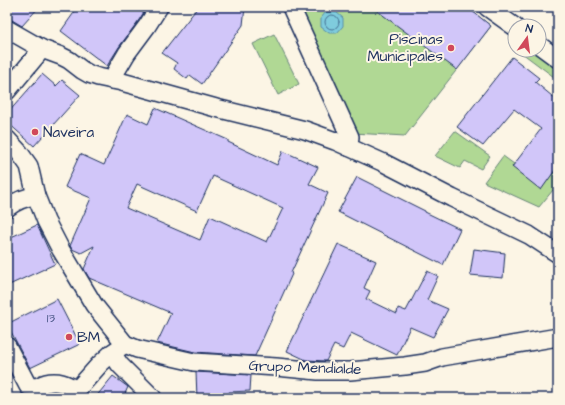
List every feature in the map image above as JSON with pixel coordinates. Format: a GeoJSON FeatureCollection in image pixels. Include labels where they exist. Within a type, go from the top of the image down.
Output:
{"type":"FeatureCollection","features":[{"type":"Feature","properties":{"kind":"street"},"geometry":{"type":"LineString","coordinates":[[111,80],[127,52],[160,7]]}},
{"type":"Feature","properties":{"kind":"street"},"geometry":{"type":"LineString","coordinates":[[291,7],[350,137],[348,147]]}},
{"type":"Feature","properties":{"kind":"street"},"geometry":{"type":"LineString","coordinates":[[487,7],[507,21]]}},
{"type":"Feature","properties":{"kind":"street"},"geometry":{"type":"LineString","coordinates":[[7,28],[42,49],[61,56],[89,74],[305,130],[348,147],[384,163],[529,235],[558,254]]}},
{"type":"Feature","properties":{"kind":"street"},"geometry":{"type":"LineString","coordinates":[[7,91],[42,49]]}},
{"type":"Feature","properties":{"kind":"street"},"geometry":{"type":"LineString","coordinates":[[547,51],[558,59]]}},
{"type":"Feature","properties":{"kind":"street"},"geometry":{"type":"LineString","coordinates":[[7,139],[29,166],[36,196],[46,220],[61,250],[118,348],[120,365],[153,398]]}},
{"type":"Feature","properties":{"kind":"street"},"geometry":{"type":"LineString","coordinates":[[7,208],[28,196],[36,196]]}},
{"type":"Feature","properties":{"kind":"street","name":"Grupo Mendialde"},"geometry":{"type":"LineString","coordinates":[[118,348],[137,349],[199,363],[253,365],[318,371],[350,372],[425,363],[442,357],[558,337]]}},
{"type":"Feature","properties":{"kind":"street"},"geometry":{"type":"LineString","coordinates":[[7,346],[28,386],[36,388],[47,383],[65,383],[76,394],[100,364],[118,348]]}},
{"type":"Feature","properties":{"kind":"green space"},"geometry":{"type":"Polygon","coordinates":[[[297,7],[467,7],[491,26],[405,136],[353,133],[297,7]]]}},
{"type":"Feature","properties":{"kind":"green space"},"geometry":{"type":"Polygon","coordinates":[[[274,34],[299,84],[278,95],[253,44],[274,34]]]}},
{"type":"Feature","properties":{"kind":"green space"},"geometry":{"type":"Polygon","coordinates":[[[529,58],[542,58],[558,69],[558,80],[529,58]]]}},
{"type":"Feature","properties":{"kind":"green space"},"geometry":{"type":"Polygon","coordinates":[[[455,131],[490,156],[481,169],[465,161],[460,168],[435,156],[455,131]]]}},
{"type":"Feature","properties":{"kind":"green space"},"geometry":{"type":"Polygon","coordinates":[[[503,156],[541,189],[558,166],[558,184],[539,207],[484,182],[503,156]]]}},
{"type":"Feature","properties":{"kind":"water"},"geometry":{"type":"Polygon","coordinates":[[[326,12],[336,12],[343,18],[343,26],[337,33],[329,33],[321,27],[321,18],[326,12]]]}},
{"type":"Feature","properties":{"kind":"building"},"geometry":{"type":"Polygon","coordinates":[[[7,7],[39,7],[22,26],[12,20],[7,19],[7,7]]]}},
{"type":"Feature","properties":{"kind":"building"},"geometry":{"type":"Polygon","coordinates":[[[78,7],[147,7],[107,66],[61,31],[78,7]]]}},
{"type":"Feature","properties":{"kind":"building"},"geometry":{"type":"Polygon","coordinates":[[[198,7],[245,7],[243,25],[202,84],[190,75],[187,79],[174,69],[177,63],[162,53],[198,7]]]}},
{"type":"Feature","properties":{"kind":"building","name":"Piscinas Municipales"},"geometry":{"type":"Polygon","coordinates":[[[372,7],[467,7],[491,26],[457,70],[372,7]]]}},
{"type":"Feature","properties":{"kind":"building"},"geometry":{"type":"Polygon","coordinates":[[[511,58],[513,58],[539,78],[535,82],[558,101],[558,166],[541,190],[512,167],[541,129],[514,109],[483,146],[457,127],[511,58]]]}},
{"type":"Feature","properties":{"kind":"building"},"geometry":{"type":"Polygon","coordinates":[[[42,74],[56,86],[62,80],[80,95],[34,146],[7,122],[7,114],[42,74]]]}},
{"type":"Feature","properties":{"kind":"building"},"geometry":{"type":"Polygon","coordinates":[[[155,108],[228,140],[228,142],[277,165],[283,151],[318,167],[309,184],[328,193],[255,356],[195,352],[157,343],[171,313],[89,278],[84,269],[94,246],[81,253],[72,249],[70,246],[91,198],[65,187],[80,154],[104,165],[127,114],[148,124],[155,108]],[[213,176],[197,211],[137,184],[126,208],[200,240],[210,216],[267,242],[283,208],[213,176]]]}},
{"type":"Feature","properties":{"kind":"building"},"geometry":{"type":"Polygon","coordinates":[[[357,177],[460,229],[443,265],[338,212],[357,177]]]}},
{"type":"Feature","properties":{"kind":"building"},"geometry":{"type":"Polygon","coordinates":[[[37,225],[55,264],[7,286],[7,239],[37,225]]]}},
{"type":"Feature","properties":{"kind":"building"},"geometry":{"type":"Polygon","coordinates":[[[338,244],[376,261],[364,288],[370,291],[366,299],[397,314],[398,308],[406,311],[427,271],[438,276],[427,300],[448,309],[433,337],[410,327],[397,355],[351,333],[343,349],[334,345],[326,361],[306,360],[287,351],[338,244]]]}},
{"type":"Feature","properties":{"kind":"building"},"geometry":{"type":"Polygon","coordinates":[[[474,249],[505,253],[503,278],[470,275],[474,249]]]}},
{"type":"Feature","properties":{"kind":"building"},"geometry":{"type":"Polygon","coordinates":[[[57,299],[80,344],[30,368],[7,324],[57,299]]]}},
{"type":"Feature","properties":{"kind":"building"},"geometry":{"type":"Polygon","coordinates":[[[196,372],[251,375],[250,391],[229,392],[229,398],[197,398],[196,372]]]}},
{"type":"Feature","properties":{"kind":"building"},"geometry":{"type":"Polygon","coordinates":[[[113,376],[128,387],[123,398],[95,398],[113,376]]]}},
{"type":"Feature","properties":{"kind":"place","name":"Piscinas Municipales"},"geometry":{"type":"Point","coordinates":[451,48]}},
{"type":"Feature","properties":{"kind":"place","name":"Naveira"},"geometry":{"type":"Point","coordinates":[35,132]}},
{"type":"Feature","properties":{"kind":"place","name":"BM"},"geometry":{"type":"Point","coordinates":[69,337]}}]}
